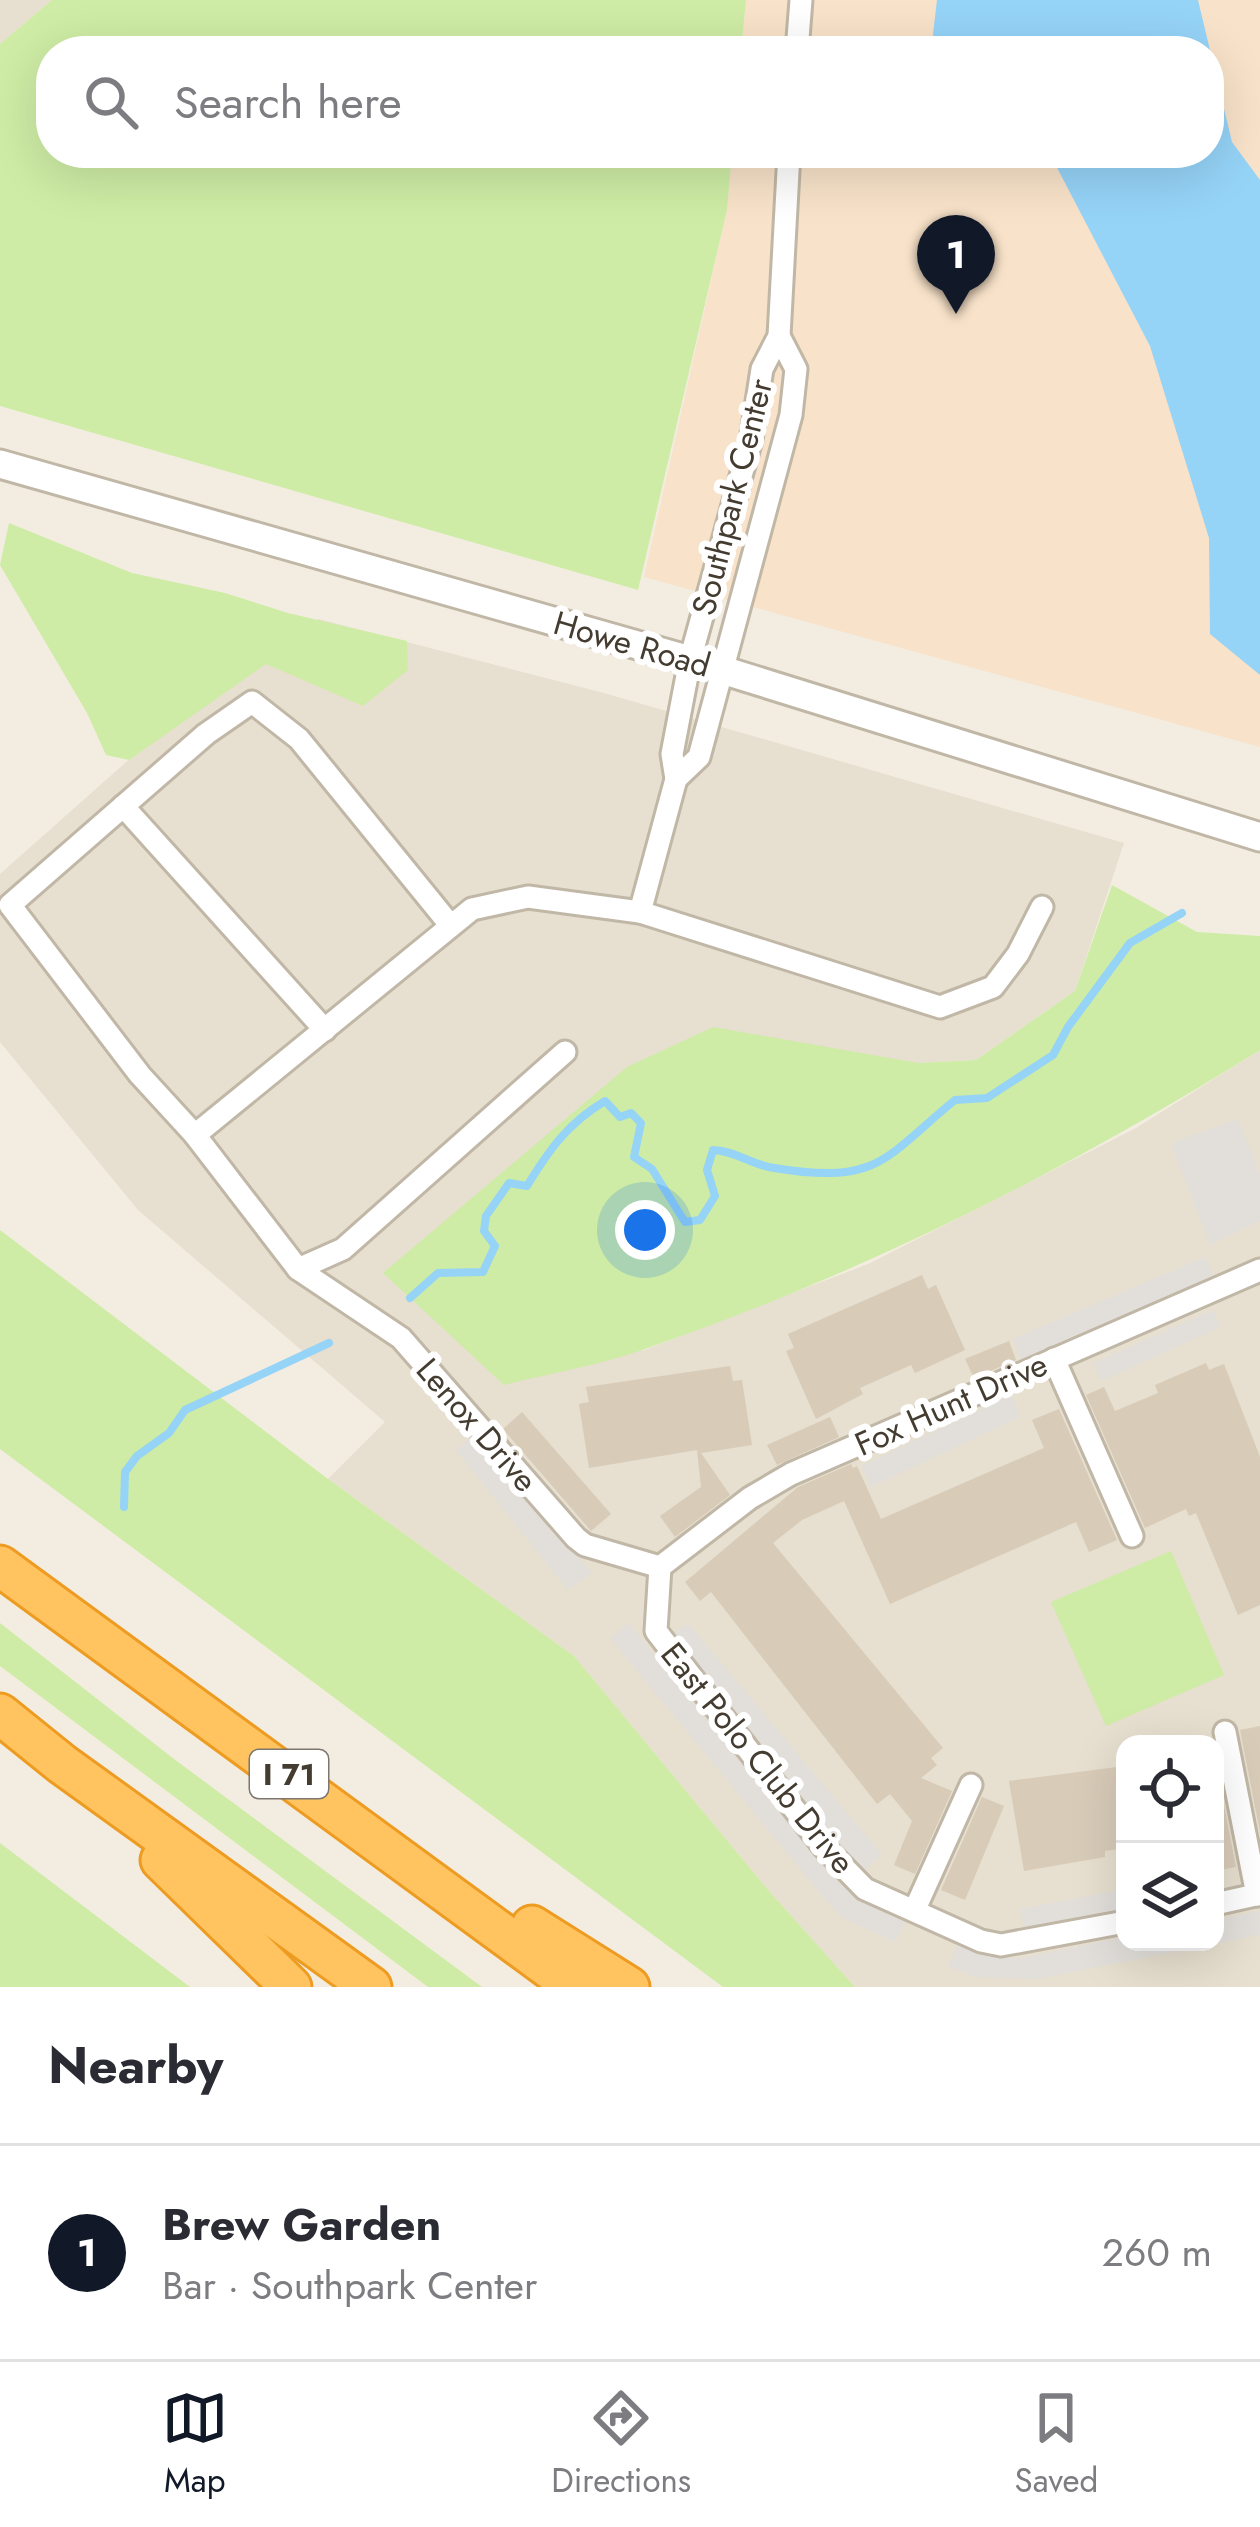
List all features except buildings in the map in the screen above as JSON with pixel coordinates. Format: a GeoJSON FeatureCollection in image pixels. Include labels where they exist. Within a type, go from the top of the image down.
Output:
{"type":"FeatureCollection","features":[{"type":"Feature","properties":{"kind":"highway","name":"I 71"},"geometry":{"type":"LineString","coordinates":[[0,1566],[575,1987]]}},
{"type":"Feature","properties":{"kind":"highway"},"geometry":{"type":"LineString","coordinates":[[0,1714],[371,1987]]}},
{"type":"Feature","properties":{"kind":"highway"},"geometry":{"type":"LineString","coordinates":[[62,1764],[291,1987]]}},
{"type":"Feature","properties":{"kind":"highway"},"geometry":{"type":"LineString","coordinates":[[298,1780],[629,1987]]}},
{"type":"Feature","properties":{"kind":"street"},"geometry":{"type":"LineString","coordinates":[[798,36],[801,0]]}},
{"type":"Feature","properties":{"kind":"street","name":"Southpark Center"},"geometry":{"type":"LineString","coordinates":[[690,659],[751,440],[763,369],[779,336],[787,168]]}},
{"type":"Feature","properties":{"kind":"street","name":"Southpark Center"},"geometry":{"type":"LineString","coordinates":[[721,670],[791,415],[796,369],[779,336]]}},
{"type":"Feature","properties":{"kind":"street","name":"Howe Road"},"geometry":{"type":"LineString","coordinates":[[0,464],[690,659],[1260,837]]}},
{"type":"Feature","properties":{"kind":"street"},"geometry":{"type":"LineString","coordinates":[[640,912],[676,779],[672,754],[690,659]]}},
{"type":"Feature","properties":{"kind":"street"},"geometry":{"type":"LineString","coordinates":[[676,779],[699,757],[721,670]]}},
{"type":"Feature","properties":{"kind":"street","name":"Lenox Drive"},"geometry":{"type":"LineString","coordinates":[[451,926],[299,739],[252,702],[206,734],[10,904],[140,1075],[195,1135],[298,1269],[401,1337],[576,1538],[585,1545],[660,1567]]}},
{"type":"Feature","properties":{"kind":"street"},"geometry":{"type":"LineString","coordinates":[[123,806],[325,1030]]}},
{"type":"Feature","properties":{"kind":"street"},"geometry":{"type":"LineString","coordinates":[[195,1135],[472,908],[528,897],[640,912],[940,1007],[993,987],[1018,955],[1042,907]]}},
{"type":"Feature","properties":{"kind":"street"},"geometry":{"type":"LineString","coordinates":[[298,1269],[343,1249],[565,1052]]}},
{"type":"Feature","properties":{"kind":"street"},"geometry":{"type":"LineString","coordinates":[[1255,1272],[1260,1297]]}},
{"type":"Feature","properties":{"kind":"street","name":"Fox Hunt Drive"},"geometry":{"type":"LineString","coordinates":[[660,1567],[749,1498],[791,1474],[1255,1272]]}},
{"type":"Feature","properties":{"kind":"street"},"geometry":{"type":"LineString","coordinates":[[1054,1359],[1132,1537]]}},
{"type":"Feature","properties":{"kind":"street","name":"East Polo Club Drive"},"geometry":{"type":"LineString","coordinates":[[660,1567],[654,1624],[660,1637],[823,1846],[866,1889],[981,1942],[1001,1946],[1116,1924]]}},
{"type":"Feature","properties":{"kind":"street"},"geometry":{"type":"LineString","coordinates":[[1224,1902],[1258,1894],[1225,1732]]}},
{"type":"Feature","properties":{"kind":"street"},"geometry":{"type":"LineString","coordinates":[[915,1909],[970,1785]]}},
{"type":"Feature","properties":{"kind":"shaded area"},"geometry":{"type":"Polygon","coordinates":[[[0,0],[52,0],[0,44],[0,0]]]}},
{"type":"Feature","properties":{"kind":"shaded area"},"geometry":{"type":"Polygon","coordinates":[[[746,0],[1260,0],[1260,747],[644,577],[727,210],[731,168],[1224,168],[1224,36],[742,36],[746,0]]]}},
{"type":"Feature","properties":{"kind":"shaded area"},"geometry":{"type":"Polygon","coordinates":[[[318,619],[604,693],[1124,843],[1075,991],[976,1060],[918,1063],[642,1351],[868,1264],[1136,1128],[1260,1050],[1260,1987],[855,1987],[574,1656],[328,1479],[385,1422],[138,1210],[0,1042],[0,874],[213,685],[318,619]]]}},
{"type":"Feature","properties":{"kind":"shaded area"},"geometry":{"type":"Polygon","coordinates":[[[1238,1119],[1260,1175],[1260,1221],[1210,1245],[1171,1143],[1238,1119]]]}},
{"type":"Feature","properties":{"kind":"shaded area"},"geometry":{"type":"Polygon","coordinates":[[[1205,1257],[1214,1277],[1021,1360],[1013,1339],[1205,1257]]]}},
{"type":"Feature","properties":{"kind":"shaded area"},"geometry":{"type":"Polygon","coordinates":[[[1213,1310],[1221,1327],[1101,1381],[1093,1363],[1213,1310]]]}},
{"type":"Feature","properties":{"kind":"shaded area"},"geometry":{"type":"Polygon","coordinates":[[[1012,1395],[1020,1417],[871,1487],[861,1466],[1012,1395]]]}},
{"type":"Feature","properties":{"kind":"shaded area"},"geometry":{"type":"Polygon","coordinates":[[[476,1434],[592,1573],[568,1590],[456,1450],[476,1434]]]}},
{"type":"Feature","properties":{"kind":"shaded area"},"geometry":{"type":"Polygon","coordinates":[[[629,1623],[842,1886],[860,1901],[907,1920],[895,1942],[843,1918],[825,1899],[610,1638],[629,1623]]]}},
{"type":"Feature","properties":{"kind":"shaded area"},"geometry":{"type":"Polygon","coordinates":[[[688,1623],[882,1855],[863,1871],[670,1636],[688,1623]]]}},
{"type":"Feature","properties":{"kind":"shaded area"},"geometry":{"type":"Polygon","coordinates":[[[1116,1891],[1116,1911],[1024,1929],[1020,1909],[1116,1891]]]}},
{"type":"Feature","properties":{"kind":"shaded area"},"geometry":{"type":"Polygon","coordinates":[[[1260,1911],[1260,1935],[1224,1942],[1224,1918],[1260,1911]]]}},
{"type":"Feature","properties":{"kind":"shaded area"},"geometry":{"type":"Polygon","coordinates":[[[1116,1939],[1116,1951],[1179,1951],[1037,1979],[973,1977],[949,1967],[957,1945],[1016,1959],[1116,1939]]]}},
{"type":"Feature","properties":{"kind":"green space"},"geometry":{"type":"Polygon","coordinates":[[[52,0],[746,0],[742,36],[36,36],[36,168],[731,168],[727,210],[638,590],[0,406],[0,44],[52,0]]]}},
{"type":"Feature","properties":{"kind":"green space"},"geometry":{"type":"Polygon","coordinates":[[[9,523],[132,573],[407,641],[408,670],[363,706],[266,664],[129,760],[106,755],[87,713],[0,565],[9,523]]]}},
{"type":"Feature","properties":{"kind":"green space"},"geometry":{"type":"Polygon","coordinates":[[[1112,885],[1197,932],[1260,936],[1260,1050],[1037,1178],[884,1253],[726,1320],[628,1355],[504,1385],[383,1273],[627,1067],[713,1027],[918,1063],[976,1060],[1075,991],[1112,885]]]}},
{"type":"Feature","properties":{"kind":"green space"},"geometry":{"type":"Polygon","coordinates":[[[0,1230],[328,1479],[574,1656],[855,1987],[723,1987],[0,1449],[0,1230]]]}},
{"type":"Feature","properties":{"kind":"green space"},"geometry":{"type":"Polygon","coordinates":[[[1171,1551],[1224,1675],[1106,1726],[1051,1602],[1171,1551]]]}},
{"type":"Feature","properties":{"kind":"green space"},"geometry":{"type":"Polygon","coordinates":[[[0,1623],[174,1759],[482,1987],[428,1987],[0,1666],[0,1623]]]}},
{"type":"Feature","properties":{"kind":"green space"},"geometry":{"type":"Polygon","coordinates":[[[0,1843],[190,1987],[0,1987],[0,1843]]]}},
{"type":"Feature","properties":{"kind":"water"},"geometry":{"type":"Polygon","coordinates":[[[937,0],[1198,0],[1207,36],[933,36],[937,0]]]}},
{"type":"Feature","properties":{"kind":"water"},"geometry":{"type":"Polygon","coordinates":[[[1224,109],[1232,142],[1260,180],[1260,675],[1210,634],[1209,538],[1150,346],[1057,168],[1224,168],[1224,109]]]}},
{"type":"Feature","properties":{"kind":"waterway"},"geometry":{"type":"LineString","coordinates":[[410,1298],[438,1273],[483,1272],[495,1246],[484,1231],[486,1216],[509,1183],[527,1186],[560,1138],[605,1101],[620,1117],[631,1113],[641,1123],[634,1157],[652,1169],[685,1222],[700,1220],[715,1196],[707,1170],[713,1150],[774,1168],[858,1170],[894,1152],[955,1100],[987,1098],[1053,1055],[1130,943],[1182,913]]}},
{"type":"Feature","properties":{"kind":"waterway"},"geometry":{"type":"LineString","coordinates":[[124,1507],[125,1472],[137,1456],[169,1433],[185,1410],[329,1343]]}},
{"type":"Feature","properties":{"kind":"place","name":"Brew Garden"},"geometry":{"type":"Point","coordinates":[956,314]}}]}
